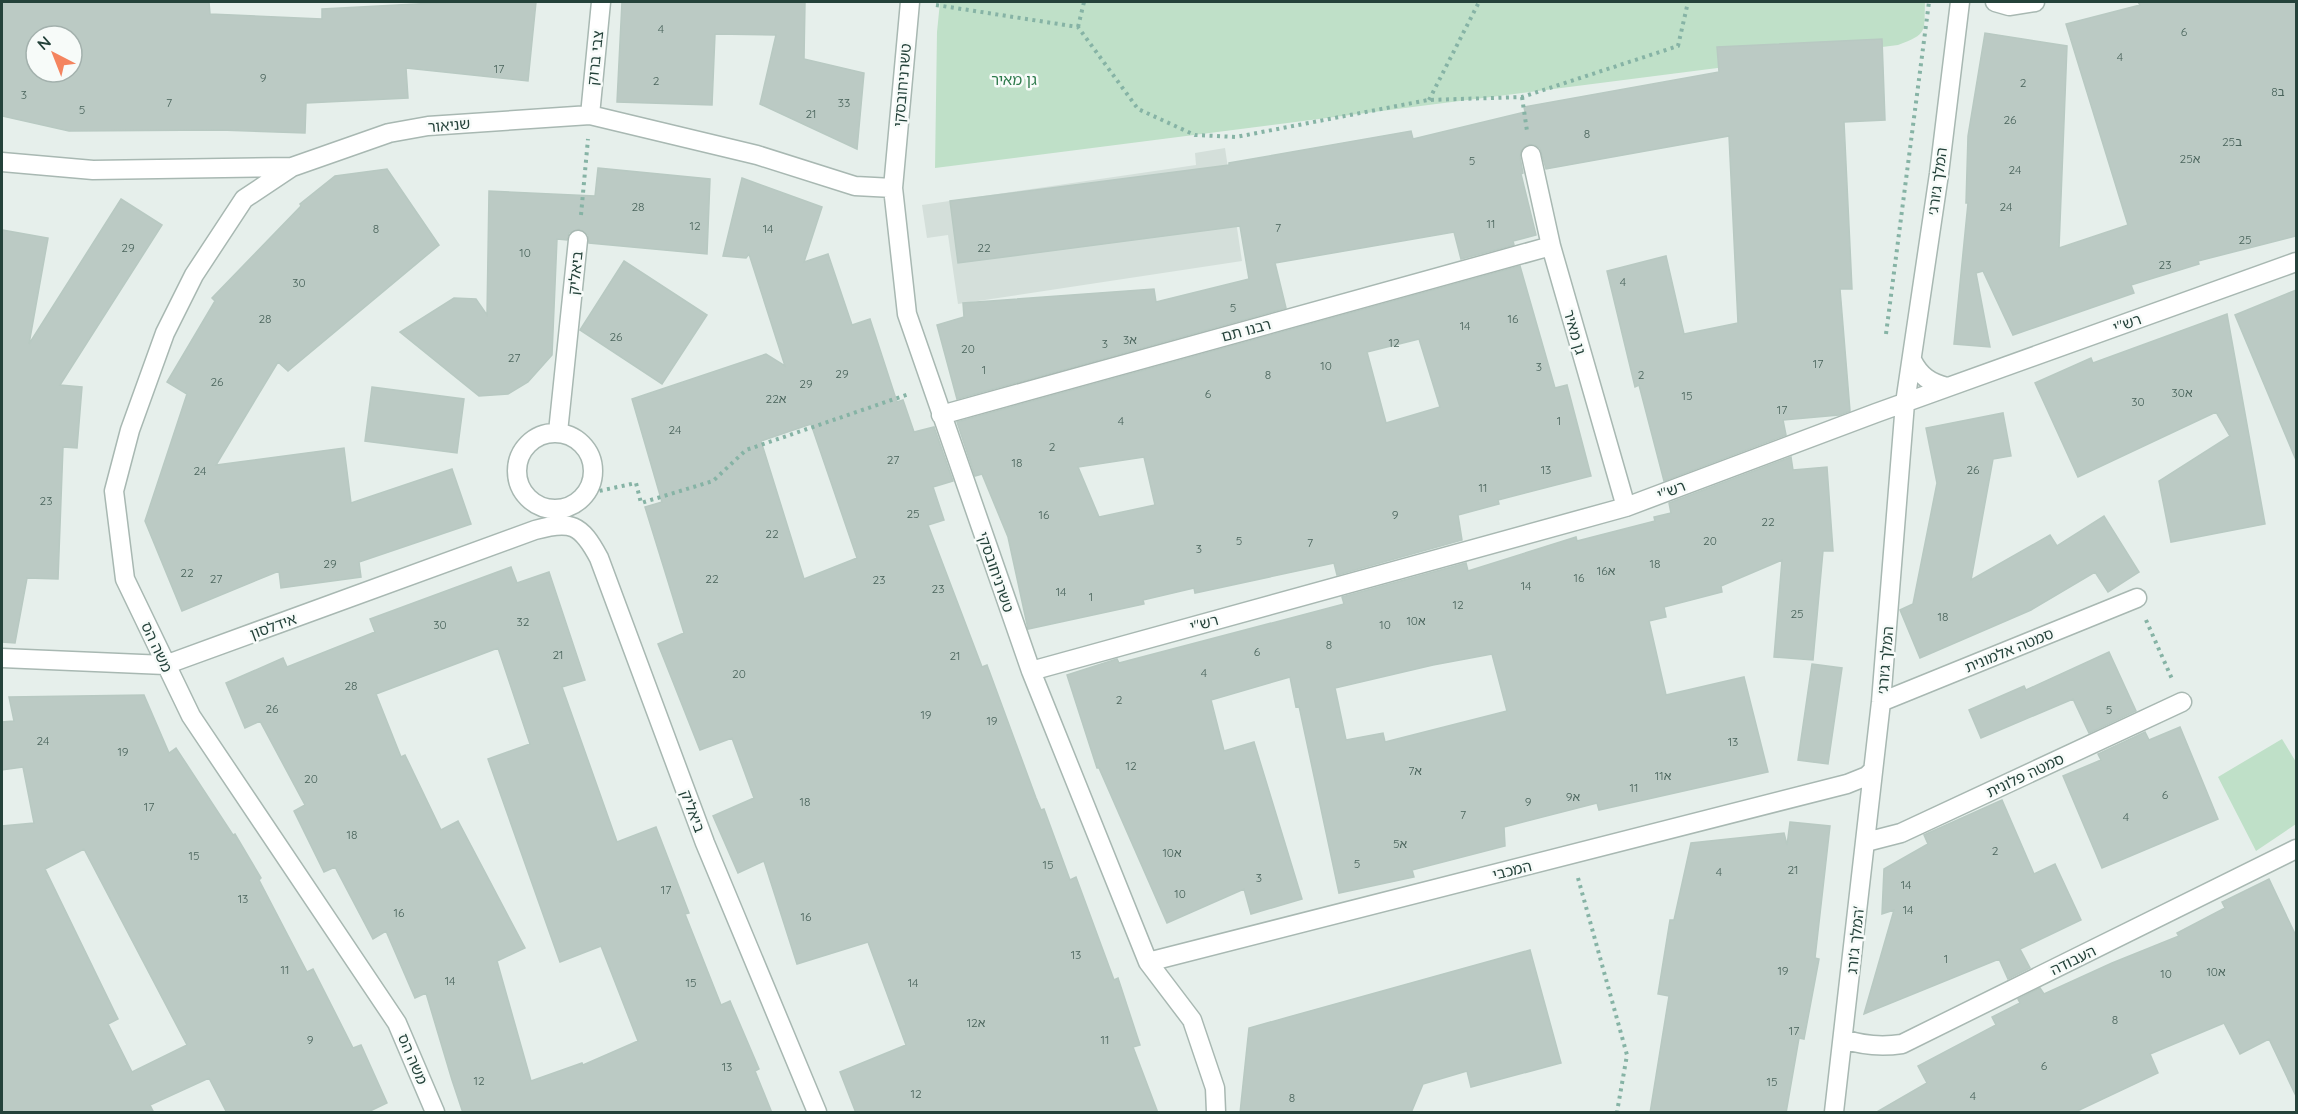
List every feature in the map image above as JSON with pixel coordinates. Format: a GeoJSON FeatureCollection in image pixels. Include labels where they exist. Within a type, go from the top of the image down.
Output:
{"type":"FeatureCollection","features":[{"type":"Feature","properties":{"kind":"street","name":"צבי ברוק"},"geometry":{"type":"LineString","coordinates":[[590,115],[601,2]]}},
{"type":"Feature","properties":{"kind":"street","name":"טשרניחובסקי"},"geometry":{"type":"LineString","coordinates":[[918,2],[893,188],[906,314],[1031,671],[1148,962],[1191,1020],[1215,1088],[1216,1113]]}},
{"type":"Feature","properties":{"kind":"street","name":"המלך ג׳ורג׳"},"geometry":{"type":"LineString","coordinates":[[1912,360],[1939,174],[1960,2]]}},
{"type":"Feature","properties":{"kind":"street"},"geometry":{"type":"LineString","coordinates":[[1995,2],[2009,6],[2035,2]]}},
{"type":"Feature","properties":{"kind":"street","name":"שניאור"},"geometry":{"type":"LineString","coordinates":[[2,162],[93,170],[292,167],[389,133],[428,126],[590,115],[757,155],[855,186],[893,188]]}},
{"type":"Feature","properties":{"kind":"street","name":"גן מאיר"},"geometry":{"type":"LineString","coordinates":[[1531,155],[1551,246],[1626,507]]}},
{"type":"Feature","properties":{"kind":"street","name":"משה הס"},"geometry":{"type":"LineString","coordinates":[[292,167],[244,199],[194,274],[161,344],[130,430],[114,491],[125,579],[191,716],[398,1023],[435,1113]]}},
{"type":"Feature","properties":{"kind":"street","name":"ביאליק"},"geometry":{"type":"LineString","coordinates":[[578,240],[558,432],[539,436],[523,448],[516,467],[519,486],[524,494],[539,506],[578,528],[590,542],[599,558],[705,843],[817,1113]]}},
{"type":"Feature","properties":{"kind":"street","name":"רבנו תם"},"geometry":{"type":"LineString","coordinates":[[941,415],[1551,246]]}},
{"type":"Feature","properties":{"kind":"street","name":"רש\"י"},"geometry":{"type":"LineString","coordinates":[[1031,671],[1626,507],[1947,387],[2296,262]]}},
{"type":"Feature","properties":{"kind":"street"},"geometry":{"type":"LineString","coordinates":[[1912,360],[1917,370],[1925,378],[1947,387]]}},
{"type":"Feature","properties":{"kind":"street"},"geometry":{"type":"LineString","coordinates":[[1905,403],[1912,360]]}},
{"type":"Feature","properties":{"kind":"street","name":"המלך ג׳ורג׳"},"geometry":{"type":"LineString","coordinates":[[1881,702],[1905,403]]}},
{"type":"Feature","properties":{"kind":"street"},"geometry":{"type":"LineString","coordinates":[[558,432],[579,440],[591,459],[594,470],[592,482],[585,494],[559,516]]}},
{"type":"Feature","properties":{"kind":"street","name":"אידלסון"},"geometry":{"type":"LineString","coordinates":[[2,658],[165,665],[535,530],[559,516]]}},
{"type":"Feature","properties":{"kind":"street","name":"סמטה אלמונית"},"geometry":{"type":"LineString","coordinates":[[1881,702],[2137,598]]}},
{"type":"Feature","properties":{"kind":"street"},"geometry":{"type":"LineString","coordinates":[[1866,842],[1881,702]]}},
{"type":"Feature","properties":{"kind":"street","name":"סמטה פלונית"},"geometry":{"type":"LineString","coordinates":[[1866,842],[1901,833],[2182,702]]}},
{"type":"Feature","properties":{"kind":"street","name":"המכבי"},"geometry":{"type":"LineString","coordinates":[[1148,962],[1847,784],[1867,776],[1873,770]]}},
{"type":"Feature","properties":{"kind":"street","name":"המלך ג'ורג'"},"geometry":{"type":"LineString","coordinates":[[1844,1039],[1866,842]]}},
{"type":"Feature","properties":{"kind":"street","name":"העבודה"},"geometry":{"type":"LineString","coordinates":[[1844,1039],[1871,1046],[1884,1047],[1902,1044],[2296,849]]}},
{"type":"Feature","properties":{"kind":"street"},"geometry":{"type":"LineString","coordinates":[[1834,1113],[1844,1039]]}},
{"type":"Feature","properties":{"kind":"path"},"geometry":{"type":"LineString","coordinates":[[918,2],[1078,27],[1138,109],[1196,135],[1236,137],[1428,100],[1522,97],[1678,46],[1688,2]]}},
{"type":"Feature","properties":{"kind":"path"},"geometry":{"type":"LineString","coordinates":[[1078,27],[1084,2]]}},
{"type":"Feature","properties":{"kind":"path"},"geometry":{"type":"LineString","coordinates":[[1428,100],[1479,2]]}},
{"type":"Feature","properties":{"kind":"path"},"geometry":{"type":"LineString","coordinates":[[1885,339],[1929,2]]}},
{"type":"Feature","properties":{"kind":"path"},"geometry":{"type":"LineString","coordinates":[[1522,97],[1531,155]]}},
{"type":"Feature","properties":{"kind":"path","name":"ביאליק"},"geometry":{"type":"LineString","coordinates":[[578,240],[590,115]]}},
{"type":"Feature","properties":{"kind":"path"},"geometry":{"type":"LineString","coordinates":[[585,494],[636,483],[641,503],[713,481],[746,450],[932,386]]}},
{"type":"Feature","properties":{"kind":"path"},"geometry":{"type":"LineString","coordinates":[[2137,598],[2182,702]]}},
{"type":"Feature","properties":{"kind":"path"},"geometry":{"type":"LineString","coordinates":[[1571,855],[1627,1055],[1617,1113]]}},
{"type":"Feature","properties":{"kind":"shaded area"},"geometry":{"type":"Polygon","coordinates":[[[1225,148],[1242,261],[958,304],[948,235],[927,238],[922,205],[1196,165],[1195,153],[1225,148]]]}},
{"type":"Feature","properties":{"kind":"green space","name":"גן מאיר"},"geometry":{"type":"Polygon","coordinates":[[[940,2],[1925,2],[1925,20],[1922,31],[1915,38],[1898,45],[935,168],[937,32],[940,2]]]}},
{"type":"Feature","properties":{"kind":"green space"},"geometry":{"type":"Polygon","coordinates":[[[2282,739],[2296,762],[2296,824],[2256,851],[2218,777],[2282,739]]]}},
{"type":"Feature","properties":{"kind":"building"},"geometry":{"type":"Polygon","coordinates":[[[2,2],[209,2],[210,14],[322,19],[322,9],[454,2],[536,2],[528,81],[406,68],[408,98],[306,103],[305,133],[220,130],[69,131],[2,116],[2,2]]]}},
{"type":"Feature","properties":{"kind":"building"},"geometry":{"type":"Polygon","coordinates":[[[622,2],[805,2],[804,59],[864,73],[857,149],[760,104],[776,35],[715,34],[712,105],[617,102],[622,2]]]}},
{"type":"Feature","properties":{"kind":"building"},"geometry":{"type":"Polygon","coordinates":[[[2138,2],[2296,2],[2296,236],[2198,261],[2199,264],[2131,285],[2134,293],[2013,335],[1983,271],[1976,273],[1990,347],[1954,344],[1968,203],[1966,203],[1968,136],[1985,33],[2067,46],[2059,248],[2128,225],[2066,24],[2140,5],[2138,2]]]}},
{"type":"Feature","properties":{"kind":"building"},"geometry":{"type":"Polygon","coordinates":[[[1882,39],[1885,120],[1844,122],[1852,289],[1840,289],[1850,411],[1839,415],[1783,420],[1786,435],[1664,481],[1639,385],[1635,387],[1607,271],[1666,256],[1684,334],[1738,323],[1729,136],[1546,169],[1540,148],[1528,144],[1521,151],[1523,173],[1521,174],[1536,235],[1513,241],[1514,245],[1461,259],[1454,232],[1275,263],[1286,308],[957,399],[937,325],[964,317],[963,303],[1154,289],[1156,302],[1249,279],[1240,226],[958,263],[950,201],[1229,165],[1229,163],[1411,131],[1413,139],[1525,112],[1524,107],[1719,72],[1717,47],[1882,39]]]}},
{"type":"Feature","properties":{"kind":"building"},"geometry":{"type":"Polygon","coordinates":[[[598,168],[710,179],[707,254],[589,243],[588,235],[579,229],[569,233],[567,240],[557,239],[552,355],[528,382],[508,394],[479,396],[400,332],[454,298],[476,299],[487,315],[489,191],[595,196],[598,168]]]}},
{"type":"Feature","properties":{"kind":"building"},"geometry":{"type":"Polygon","coordinates":[[[387,169],[439,245],[288,371],[278,362],[216,465],[344,448],[351,503],[452,469],[471,524],[359,562],[361,577],[281,588],[279,571],[182,611],[145,521],[187,394],[167,382],[215,301],[212,298],[301,206],[300,204],[335,176],[387,169]]]}},
{"type":"Feature","properties":{"kind":"building"},"geometry":{"type":"Polygon","coordinates":[[[742,178],[822,207],[804,262],[828,254],[852,325],[870,319],[897,402],[903,400],[914,432],[934,427],[953,481],[933,487],[944,520],[928,525],[982,667],[987,665],[1036,798],[1041,810],[1044,809],[1070,880],[1076,877],[1114,980],[1118,978],[1140,1045],[1133,1047],[1158,1113],[856,1113],[840,1072],[906,1045],[868,942],[797,964],[764,861],[738,873],[713,816],[754,798],[732,738],[700,750],[658,644],[684,633],[645,507],[662,502],[632,399],[766,354],[785,366],[749,254],[746,258],[723,256],[742,178]],[[811,424],[761,441],[804,579],[857,558],[811,424]]]}},
{"type":"Feature","properties":{"kind":"building"},"geometry":{"type":"Polygon","coordinates":[[[121,199],[162,225],[60,385],[82,387],[77,448],[63,447],[58,579],[27,578],[15,643],[2,642],[2,230],[48,238],[29,344],[121,199]]]}},
{"type":"Feature","properties":{"kind":"building"},"geometry":{"type":"Polygon","coordinates":[[[624,261],[707,315],[662,384],[580,330],[624,261]]]}},
{"type":"Feature","properties":{"kind":"building"},"geometry":{"type":"Polygon","coordinates":[[[1520,266],[1555,388],[1567,385],[1591,476],[1498,500],[1499,504],[1458,515],[1462,540],[1337,575],[1334,563],[1195,593],[1194,588],[1143,600],[1144,604],[1028,629],[1008,537],[982,474],[975,476],[957,422],[1520,266]],[[1419,339],[1367,352],[1386,423],[1440,407],[1419,339]],[[1144,457],[1078,467],[1099,517],[1155,505],[1144,457]]]}},
{"type":"Feature","properties":{"kind":"building"},"geometry":{"type":"Polygon","coordinates":[[[2296,290],[2296,460],[2235,315],[2296,290]]]}},
{"type":"Feature","properties":{"kind":"building"},"geometry":{"type":"Polygon","coordinates":[[[2227,314],[2265,524],[2171,542],[2159,481],[2230,436],[2216,412],[2078,477],[2035,383],[2091,358],[2093,363],[2227,314]]]}},
{"type":"Feature","properties":{"kind":"building"},"geometry":{"type":"Polygon","coordinates":[[[372,387],[464,399],[457,453],[365,441],[372,387]]]}},
{"type":"Feature","properties":{"kind":"building"},"geometry":{"type":"Polygon","coordinates":[[[2003,413],[2011,456],[1993,459],[1971,580],[2050,535],[2057,546],[2104,516],[2139,572],[2108,592],[2095,572],[2031,610],[1920,658],[1900,610],[1913,604],[1937,483],[1926,428],[2003,413]]]}},
{"type":"Feature","properties":{"kind":"building"},"geometry":{"type":"Polygon","coordinates":[[[1791,457],[1793,470],[1827,467],[1833,551],[1823,551],[1813,660],[1774,657],[1782,560],[1721,586],[1722,592],[1664,607],[1666,617],[1649,621],[1666,695],[1744,677],[1768,772],[1599,810],[1597,803],[1504,827],[1505,846],[1412,870],[1414,877],[1339,893],[1299,706],[1296,707],[1290,677],[1211,700],[1224,751],[1254,742],[1302,899],[1251,914],[1244,889],[1167,923],[1099,768],[1097,768],[1067,675],[1117,659],[1119,663],[1344,604],[1342,597],[1466,563],[1468,571],[1576,537],[1577,541],[1655,521],[1654,517],[1671,513],[1669,503],[1791,457]],[[1492,654],[1335,688],[1346,740],[1383,733],[1385,742],[1507,711],[1492,654]]]}},
{"type":"Feature","properties":{"kind":"building"},"geometry":{"type":"Polygon","coordinates":[[[511,567],[517,583],[549,572],[585,680],[562,687],[617,842],[656,827],[689,913],[685,914],[721,1005],[730,1001],[759,1069],[755,1071],[772,1113],[463,1113],[426,993],[415,998],[386,931],[373,939],[335,867],[324,872],[294,811],[305,805],[260,721],[245,728],[226,683],[283,658],[287,667],[375,632],[370,619],[511,567]],[[498,648],[376,694],[401,757],[405,755],[441,830],[458,821],[525,948],[497,961],[531,1081],[582,1063],[583,1065],[638,1041],[601,946],[560,962],[488,759],[530,744],[498,648]]]}},
{"type":"Feature","properties":{"kind":"building"},"geometry":{"type":"Polygon","coordinates":[[[2109,652],[2136,711],[2089,733],[2073,699],[1981,738],[1969,710],[2024,686],[2026,690],[2109,652]]]}},
{"type":"Feature","properties":{"kind":"building"},"geometry":{"type":"Polygon","coordinates":[[[1812,664],[1842,668],[1828,764],[1798,760],[1812,664]]]}},
{"type":"Feature","properties":{"kind":"building"},"geometry":{"type":"Polygon","coordinates":[[[144,695],[169,753],[176,748],[233,835],[235,834],[261,878],[259,880],[307,972],[313,969],[353,1048],[361,1045],[387,1103],[366,1113],[227,1113],[209,1078],[150,1105],[154,1113],[2,1113],[2,826],[34,823],[23,767],[2,770],[2,722],[14,721],[9,697],[144,695]],[[84,849],[45,869],[118,1019],[108,1024],[132,1072],[187,1045],[84,849]]]}},
{"type":"Feature","properties":{"kind":"building"},"geometry":{"type":"Polygon","coordinates":[[[2180,727],[2218,819],[2102,868],[2063,776],[2101,760],[2098,754],[2145,732],[2149,740],[2180,727]]]}},
{"type":"Feature","properties":{"kind":"building"},"geometry":{"type":"Polygon","coordinates":[[[2002,800],[2034,874],[2055,864],[2081,920],[2020,949],[2030,968],[2008,979],[1999,959],[1864,1014],[1894,910],[1882,914],[1884,869],[1928,844],[1924,835],[2002,800]]]}},
{"type":"Feature","properties":{"kind":"building"},"geometry":{"type":"Polygon","coordinates":[[[1790,822],[1830,826],[1815,958],[1819,959],[1804,1039],[1799,1038],[1786,1113],[1650,1113],[1669,996],[1658,994],[1670,920],[1674,920],[1691,843],[1784,833],[1787,845],[1790,822]]]}},
{"type":"Feature","properties":{"kind":"building"},"geometry":{"type":"Polygon","coordinates":[[[2269,879],[2296,936],[2296,1096],[2269,1039],[2240,1054],[2224,1023],[2150,1054],[2158,1073],[2073,1113],[1875,1113],[1927,1083],[1918,1066],[1996,1025],[1992,1017],[2020,1003],[2018,999],[2040,988],[2044,994],[2179,936],[2177,933],[2225,908],[2222,902],[2269,879]]]}},
{"type":"Feature","properties":{"kind":"building"},"geometry":{"type":"Polygon","coordinates":[[[1530,950],[1561,1063],[1471,1087],[1467,1071],[1423,1084],[1411,1113],[1240,1113],[1249,1028],[1530,950]]]}}]}
